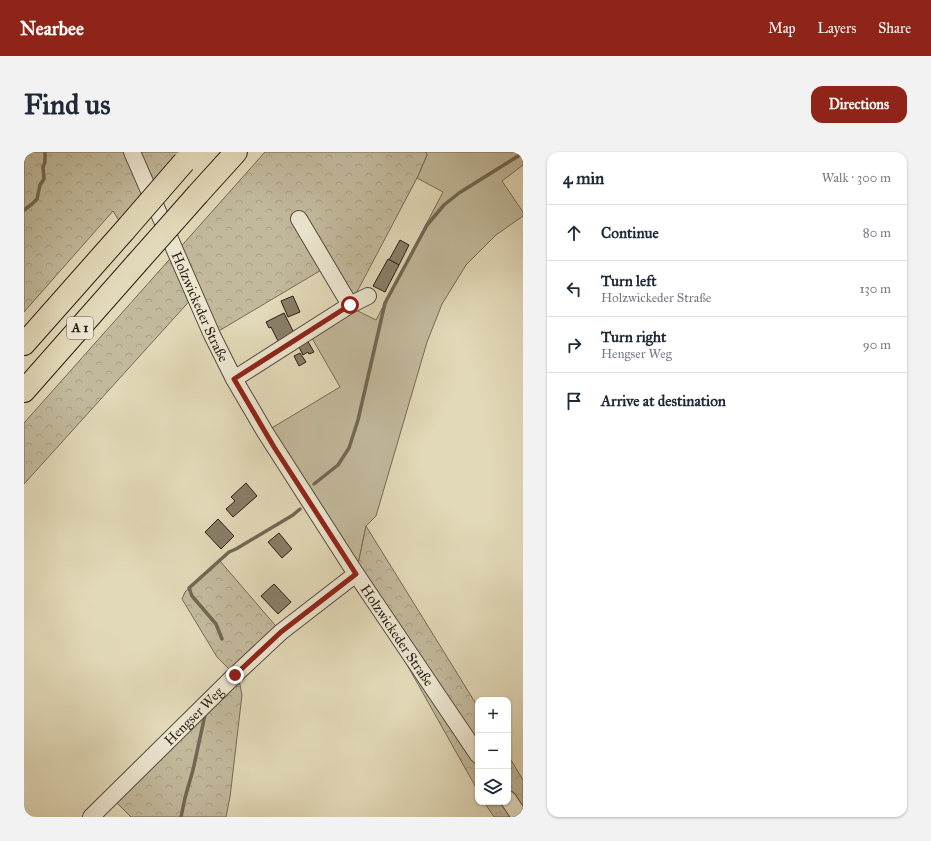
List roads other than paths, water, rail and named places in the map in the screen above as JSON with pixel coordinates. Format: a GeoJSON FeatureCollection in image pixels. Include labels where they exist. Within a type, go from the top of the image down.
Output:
{"type":"FeatureCollection","features":[{"type":"Feature","properties":{"kind":"highway","name":"A 1"},"geometry":{"type":"LineString","coordinates":[[24,391],[236,152]]}},
{"type":"Feature","properties":{"kind":"highway","name":"A 1"},"geometry":{"type":"LineString","coordinates":[[24,344],[189,157]]}},
{"type":"Feature","properties":{"kind":"street","name":"Holzwickeder Straße"},"geometry":{"type":"LineString","coordinates":[[132,152],[194,296],[234,379],[274,447],[356,574],[475,751]]}},
{"type":"Feature","properties":{"kind":"street"},"geometry":{"type":"LineString","coordinates":[[299,219],[350,305]]}},
{"type":"Feature","properties":{"kind":"street"},"geometry":{"type":"LineString","coordinates":[[234,379],[350,305],[368,296]]}},
{"type":"Feature","properties":{"kind":"street","name":"Hengser Weg"},"geometry":{"type":"LineString","coordinates":[[91,817],[235,675],[281,632],[356,574]]}},
{"type":"Feature","properties":{"kind":"street"},"geometry":{"type":"LineString","coordinates":[[511,804],[520,817]]}},
{"type":"Feature","properties":{"kind":"waterway"},"geometry":{"type":"LineString","coordinates":[[24,210],[37,199],[40,185],[44,179],[43,167],[45,162],[45,152]]}},
{"type":"Feature","properties":{"kind":"waterway"},"geometry":{"type":"LineString","coordinates":[[314,484],[338,465],[349,448],[358,420],[385,303],[427,225],[444,205],[459,193],[523,153]]}},
{"type":"Feature","properties":{"kind":"waterway"},"geometry":{"type":"LineString","coordinates":[[222,639],[216,624],[192,596],[189,588],[229,552],[293,515],[300,509]]}},
{"type":"Feature","properties":{"kind":"waterway"},"geometry":{"type":"LineString","coordinates":[[181,817],[205,715]]}}]}
